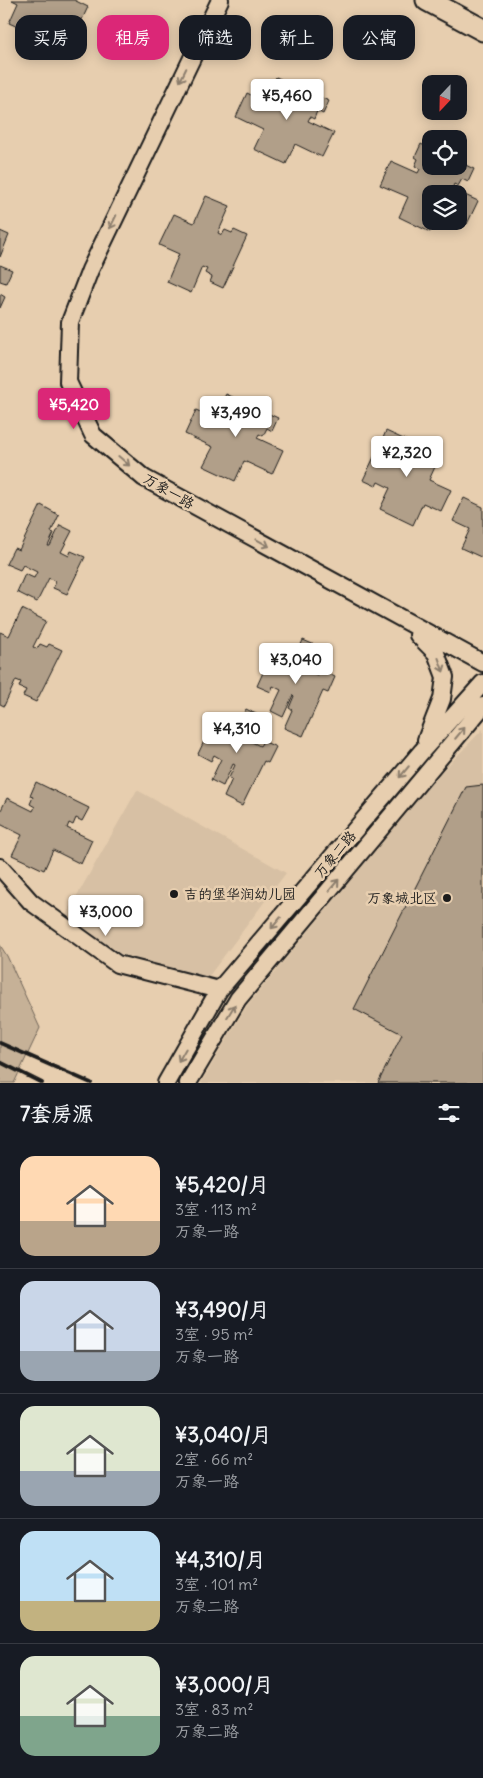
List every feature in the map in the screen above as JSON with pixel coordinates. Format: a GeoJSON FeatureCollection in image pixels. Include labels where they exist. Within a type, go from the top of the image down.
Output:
{"type":"FeatureCollection","features":[{"type":"Feature","properties":{"kind":"main road"},"geometry":{"type":"LineString","coordinates":[[426,0],[483,30]]}},
{"type":"Feature","properties":{"kind":"street","name":"万象一路"},"geometry":{"type":"LineString","coordinates":[[220,0],[90,270],[70,322],[68,382],[93,434],[144,478],[483,664]]}},
{"type":"Feature","properties":{"kind":"street"},"geometry":{"type":"LineString","coordinates":[[398,617],[436,652],[445,677],[439,708],[422,750]]}},
{"type":"Feature","properties":{"kind":"street","name":"万象二路"},"geometry":{"type":"LineString","coordinates":[[166,1083],[219,990],[422,750],[483,683]]}},
{"type":"Feature","properties":{"kind":"street","name":"万象二路"},"geometry":{"type":"LineString","coordinates":[[188,1083],[238,999],[483,706]]}},
{"type":"Feature","properties":{"kind":"street"},"geometry":{"type":"LineString","coordinates":[[0,867],[31,902],[117,964],[219,990]]}},
{"type":"Feature","properties":{"kind":"shaded area"},"geometry":{"type":"Polygon","coordinates":[[[483,729],[483,1083],[201,1083],[246,1007],[435,779],[483,729]]]}},
{"type":"Feature","properties":{"kind":"shaded area","name":"吉的堡华润幼儿园"},"geometry":{"type":"Polygon","coordinates":[[[137,790],[286,873],[206,980],[121,954],[66,915],[137,790]]]}},
{"type":"Feature","properties":{"kind":"shaded area"},"geometry":{"type":"Polygon","coordinates":[[[0,945],[7,956],[40,1028],[14,1083],[0,1083],[0,945]]]}},
{"type":"Feature","properties":{"kind":"building"},"geometry":{"type":"Polygon","coordinates":[[[12,0],[74,0],[88,7],[84,15],[15,15],[15,26],[9,23],[18,3],[12,0]]]}},
{"type":"Feature","properties":{"kind":"building"},"geometry":{"type":"Polygon","coordinates":[[[276,77],[329,101],[323,114],[317,111],[314,119],[310,117],[308,121],[334,133],[322,157],[295,144],[286,164],[254,149],[263,130],[236,117],[247,93],[274,106],[276,101],[270,98],[274,91],[271,90],[276,77]]]}},
{"type":"Feature","properties":{"kind":"building"},"geometry":{"type":"Polygon","coordinates":[[[422,144],[422,175],[467,175],[467,166],[474,169],[468,182],[462,179],[459,185],[422,185],[422,228],[399,217],[408,197],[380,185],[391,161],[418,173],[420,169],[415,166],[418,159],[415,157],[422,144]]]}},
{"type":"Feature","properties":{"kind":"building"},"geometry":{"type":"Polygon","coordinates":[[[206,196],[230,206],[218,233],[222,235],[225,230],[232,233],[234,230],[247,236],[223,288],[210,282],[212,277],[205,273],[207,269],[202,267],[191,293],[167,282],[179,254],[159,245],[174,214],[194,223],[206,196]]]}},
{"type":"Feature","properties":{"kind":"building"},"geometry":{"type":"Polygon","coordinates":[[[467,196],[478,201],[467,224],[467,196]]]}},
{"type":"Feature","properties":{"kind":"building"},"geometry":{"type":"Polygon","coordinates":[[[0,231],[9,235],[0,257],[0,231]]]}},
{"type":"Feature","properties":{"kind":"building"},"geometry":{"type":"Polygon","coordinates":[[[0,265],[12,270],[6,283],[0,281],[0,265]]]}},
{"type":"Feature","properties":{"kind":"building"},"geometry":{"type":"Polygon","coordinates":[[[0,294],[5,297],[0,308],[0,294]]]}},
{"type":"Feature","properties":{"kind":"building"},"geometry":{"type":"Polygon","coordinates":[[[226,394],[278,418],[272,431],[267,428],[263,436],[259,434],[257,438],[283,450],[272,474],[244,461],[235,481],[203,466],[213,447],[185,434],[196,410],[223,422],[225,418],[220,416],[223,408],[220,406],[226,394]]]}},
{"type":"Feature","properties":{"kind":"building"},"geometry":{"type":"Polygon","coordinates":[[[386,431],[440,456],[429,480],[451,490],[441,511],[423,503],[413,525],[380,509],[390,488],[378,482],[376,486],[363,480],[375,455],[393,463],[396,458],[378,450],[386,431]]]}},
{"type":"Feature","properties":{"kind":"building"},"geometry":{"type":"Polygon","coordinates":[[[464,498],[483,507],[483,558],[461,548],[470,529],[453,521],[464,498]]]}},
{"type":"Feature","properties":{"kind":"building"},"geometry":{"type":"Polygon","coordinates":[[[41,505],[59,515],[51,532],[54,533],[48,546],[50,546],[60,525],[72,531],[61,552],[69,556],[71,551],[85,557],[67,594],[53,588],[56,582],[49,578],[37,602],[17,592],[25,574],[34,578],[37,572],[23,565],[20,570],[6,564],[14,548],[19,550],[41,505]]]}},
{"type":"Feature","properties":{"kind":"building"},"geometry":{"type":"Polygon","coordinates":[[[22,609],[46,621],[33,647],[37,649],[40,644],[47,647],[49,644],[62,650],[36,702],[23,696],[26,690],[19,687],[21,682],[16,680],[4,706],[0,704],[0,632],[9,636],[22,609]]]}},
{"type":"Feature","properties":{"kind":"building"},"geometry":{"type":"Polygon","coordinates":[[[303,640],[324,649],[316,667],[307,663],[305,669],[319,676],[321,670],[335,677],[328,693],[323,691],[303,736],[284,728],[292,710],[289,708],[294,696],[283,717],[271,711],[281,690],[273,686],[271,692],[257,686],[274,648],[288,654],[285,660],[293,664],[303,640]]]}},
{"type":"Feature","properties":{"kind":"building"},"geometry":{"type":"Polygon","coordinates":[[[246,709],[266,719],[257,737],[249,733],[246,739],[260,746],[263,741],[276,747],[268,763],[264,761],[242,806],[224,797],[232,779],[229,778],[235,765],[233,764],[223,786],[211,780],[221,759],[214,755],[211,761],[198,754],[216,716],[230,723],[226,729],[234,733],[246,709]]]}},
{"type":"Feature","properties":{"kind":"building"},"geometry":{"type":"Polygon","coordinates":[[[36,782],[89,808],[82,821],[76,818],[73,825],[69,823],[67,828],[92,840],[81,864],[53,850],[44,870],[12,855],[22,835],[0,824],[0,812],[7,798],[33,811],[35,807],[30,804],[33,797],[30,796],[36,782]]]}},
{"type":"Feature","properties":{"kind":"building","name":"万象城北区"},"geometry":{"type":"Polygon","coordinates":[[[483,785],[483,1083],[378,1083],[402,1034],[354,1009],[466,787],[483,785]]]}},
{"type":"Feature","properties":{"kind":"railway"},"geometry":{"type":"LineString","coordinates":[[0,1043],[91,1083]]}},
{"type":"Feature","properties":{"kind":"railway"},"geometry":{"type":"LineString","coordinates":[[0,1062],[42,1083]]}},
{"type":"Feature","properties":{"kind":"place","name":"吉的堡华润幼儿园"},"geometry":{"type":"Point","coordinates":[174,894]}},
{"type":"Feature","properties":{"kind":"place","name":"万象城北区"},"geometry":{"type":"Point","coordinates":[447,898]}}]}
